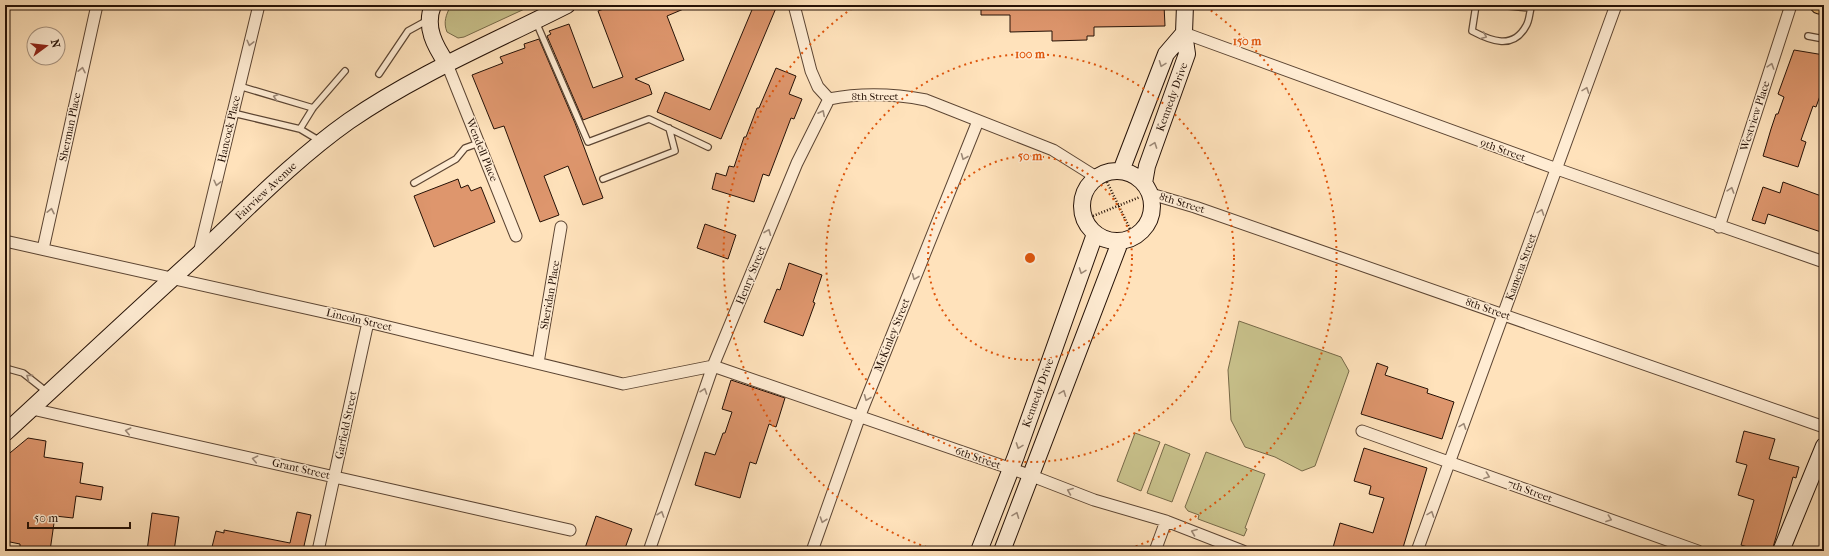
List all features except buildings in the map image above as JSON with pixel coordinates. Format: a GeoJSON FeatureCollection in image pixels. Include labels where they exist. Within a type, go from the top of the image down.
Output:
{"type":"FeatureCollection","features":[{"type":"Feature","properties":{"kind":"main road"},"geometry":{"type":"LineString","coordinates":[[1819,5],[1824,6]]}},
{"type":"Feature","properties":{"kind":"street","name":"Sherman Place"},"geometry":{"type":"LineString","coordinates":[[43,249],[96,5]]}},
{"type":"Feature","properties":{"kind":"street","name":"Hancock Place"},"geometry":{"type":"LineString","coordinates":[[199,254],[259,5]]}},
{"type":"Feature","properties":{"kind":"street","name":"Fairview Avenue"},"geometry":{"type":"LineString","coordinates":[[5,434],[266,190],[322,142],[374,106],[447,64],[567,5]]}},
{"type":"Feature","properties":{"kind":"street"},"geometry":{"type":"LineString","coordinates":[[794,5],[811,71],[818,87],[829,99]]}},
{"type":"Feature","properties":{"kind":"street","name":"Kennedy Drive"},"geometry":{"type":"LineString","coordinates":[[1002,551],[1032,476],[1120,242],[1132,239],[1143,231],[1150,220],[1153,207],[1146,191],[1147,166],[1187,54],[1184,33],[1185,5]]}},
{"type":"Feature","properties":{"kind":"street","name":"Kamena Street"},"geometry":{"type":"LineString","coordinates":[[1418,551],[1616,5]]}},
{"type":"Feature","properties":{"kind":"street","name":"Westview Place"},"geometry":{"type":"LineString","coordinates":[[1719,227],[1790,5]]}},
{"type":"Feature","properties":{"kind":"street"},"geometry":{"type":"LineString","coordinates":[[431,12],[430,33],[436,48],[447,64]]}},
{"type":"Feature","properties":{"kind":"street","name":"Kennedy Drive"},"geometry":{"type":"LineString","coordinates":[[1122,170],[1166,54],[1184,33]]}},
{"type":"Feature","properties":{"kind":"street","name":"9th Street"},"geometry":{"type":"LineString","coordinates":[[1184,33],[1557,170],[1824,262]]}},
{"type":"Feature","properties":{"kind":"street","name":"Wendell Place"},"geometry":{"type":"LineString","coordinates":[[447,64],[480,142],[516,236]]}},
{"type":"Feature","properties":{"kind":"street","name":"8th Street"},"geometry":{"type":"LineString","coordinates":[[829,99],[843,96],[908,96],[926,100],[1053,150],[1102,179]]}},
{"type":"Feature","properties":{"kind":"street","name":"Henry Street"},"geometry":{"type":"LineString","coordinates":[[649,551],[713,366],[797,163],[829,99]]}},
{"type":"Feature","properties":{"kind":"street","name":"McKinley Street"},"geometry":{"type":"LineString","coordinates":[[812,551],[860,417],[978,120]]}},
{"type":"Feature","properties":{"kind":"street"},"geometry":{"type":"LineString","coordinates":[[1120,242],[1107,240],[1095,234],[1086,224],[1082,212],[1082,199],[1087,186],[1102,179],[1108,171],[1122,170],[1134,174],[1146,191]]}},
{"type":"Feature","properties":{"kind":"street","name":"8th Street"},"geometry":{"type":"LineString","coordinates":[[1146,191],[1824,427]]}},
{"type":"Feature","properties":{"kind":"street","name":"Sheridan Place"},"geometry":{"type":"LineString","coordinates":[[538,363],[561,227]]}},
{"type":"Feature","properties":{"kind":"street","name":"Kennedy Drive"},"geometry":{"type":"LineString","coordinates":[[979,551],[1011,470],[1095,234]]}},
{"type":"Feature","properties":{"kind":"street","name":"Lincoln Street"},"geometry":{"type":"LineString","coordinates":[[5,241],[368,322],[623,384],[713,366]]}},
{"type":"Feature","properties":{"kind":"street","name":"Garfield Street"},"geometry":{"type":"LineString","coordinates":[[318,551],[368,322]]}},
{"type":"Feature","properties":{"kind":"street","name":"6th Street"},"geometry":{"type":"LineString","coordinates":[[713,366],[1032,476],[1094,500],[1166,521],[1243,551]]}},
{"type":"Feature","properties":{"kind":"street","name":"Grant Street"},"geometry":{"type":"LineString","coordinates":[[32,409],[570,530]]}},
{"type":"Feature","properties":{"kind":"street","name":"7th Street"},"geometry":{"type":"LineString","coordinates":[[1362,431],[1698,551]]}},
{"type":"Feature","properties":{"kind":"street"},"geometry":{"type":"LineString","coordinates":[[1781,551],[1824,446]]}},
{"type":"Feature","properties":{"kind":"street"},"geometry":{"type":"LineString","coordinates":[[1155,551],[1166,521]]}},
{"type":"Feature","properties":{"kind":"lane"},"geometry":{"type":"LineString","coordinates":[[1476,5],[1472,31],[1484,37],[1505,42],[1519,36],[1527,25],[1531,7],[1498,5]]}},
{"type":"Feature","properties":{"kind":"lane"},"geometry":{"type":"LineString","coordinates":[[379,74],[408,31],[431,12]]}},
{"type":"Feature","properties":{"kind":"lane"},"geometry":{"type":"LineString","coordinates":[[536,21],[588,142],[650,119],[708,147]]}},
{"type":"Feature","properties":{"kind":"lane"},"geometry":{"type":"LineString","coordinates":[[1808,36],[1824,39]]}},
{"type":"Feature","properties":{"kind":"lane"},"geometry":{"type":"LineString","coordinates":[[300,129],[313,108],[345,71]]}},
{"type":"Feature","properties":{"kind":"lane"},"geometry":{"type":"LineString","coordinates":[[239,86],[313,108]]}},
{"type":"Feature","properties":{"kind":"lane"},"geometry":{"type":"LineString","coordinates":[[233,113],[300,129],[322,142]]}},
{"type":"Feature","properties":{"kind":"lane"},"geometry":{"type":"LineString","coordinates":[[604,179],[675,151],[669,128]]}},
{"type":"Feature","properties":{"kind":"lane"},"geometry":{"type":"LineString","coordinates":[[414,183],[456,159],[465,148],[480,142]]}},
{"type":"Feature","properties":{"kind":"lane"},"geometry":{"type":"LineString","coordinates":[[5,368],[23,373],[49,393]]}},
{"type":"Feature","properties":{"kind":"path"},"geometry":{"type":"LineString","coordinates":[[1102,179],[1119,206],[1130,230]]}},
{"type":"Feature","properties":{"kind":"path"},"geometry":{"type":"LineString","coordinates":[[1093,216],[1119,206],[1146,191]]}},
{"type":"Feature","properties":{"kind":"shaded area"},"geometry":{"type":"Polygon","coordinates":[[[451,5],[531,6],[464,37],[458,38],[447,32],[445,25],[451,5]]]}},
{"type":"Feature","properties":{"kind":"shaded area"},"geometry":{"type":"Polygon","coordinates":[[[1239,321],[1341,357],[1349,371],[1315,466],[1302,471],[1275,457],[1245,447],[1231,420],[1228,370],[1239,321]]]}},
{"type":"Feature","properties":{"kind":"shaded area"},"geometry":{"type":"Polygon","coordinates":[[[1135,433],[1160,442],[1141,491],[1117,481],[1135,433]]]}},
{"type":"Feature","properties":{"kind":"shaded area"},"geometry":{"type":"Polygon","coordinates":[[[1165,444],[1190,454],[1172,502],[1147,493],[1165,444]]]}},
{"type":"Feature","properties":{"kind":"shaded area"},"geometry":{"type":"Polygon","coordinates":[[[1206,452],[1265,474],[1245,528],[1247,529],[1244,536],[1198,519],[1199,515],[1188,511],[1185,507],[1206,452]]]}}]}
